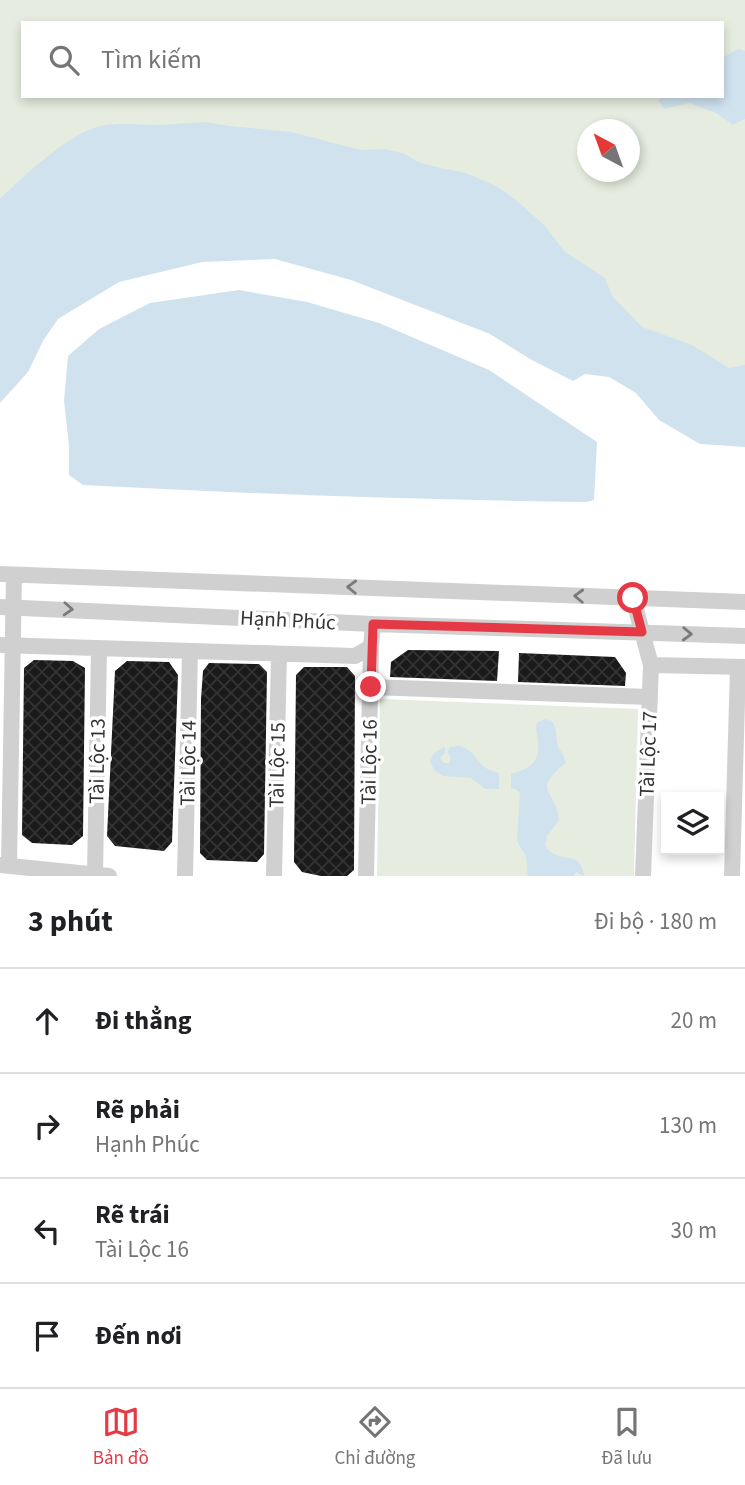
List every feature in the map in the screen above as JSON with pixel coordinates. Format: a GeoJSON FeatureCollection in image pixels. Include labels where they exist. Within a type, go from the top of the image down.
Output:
{"type":"FeatureCollection","features":[{"type":"Feature","properties":{"kind":"street","name":"Hạnh Phúc"},"geometry":{"type":"LineString","coordinates":[[7,575],[745,602]]}},
{"type":"Feature","properties":{"kind":"street"},"geometry":{"type":"LineString","coordinates":[[7,575],[4,866],[102,875]]}},
{"type":"Feature","properties":{"kind":"street","name":"Tài Lộc 17"},"geometry":{"type":"LineString","coordinates":[[633,598],[651,665],[643,876]]}},
{"type":"Feature","properties":{"kind":"street","name":"Hạnh Phúc"},"geometry":{"type":"LineString","coordinates":[[7,607],[373,624],[745,636]]}},
{"type":"Feature","properties":{"kind":"street","name":"Tài Lộc 16"},"geometry":{"type":"LineString","coordinates":[[366,876],[373,624]]}},
{"type":"Feature","properties":{"kind":"street"},"geometry":{"type":"LineString","coordinates":[[6,645],[355,656],[371,647]]}},
{"type":"Feature","properties":{"kind":"street","name":"Tài Lộc 13"},"geometry":{"type":"LineString","coordinates":[[99,648],[102,875]]}},
{"type":"Feature","properties":{"kind":"street","name":"Tài Lộc 14"},"geometry":{"type":"LineString","coordinates":[[185,876],[190,651]]}},
{"type":"Feature","properties":{"kind":"street","name":"Tài Lộc 15"},"geometry":{"type":"LineString","coordinates":[[274,876],[279,654]]}},
{"type":"Feature","properties":{"kind":"street"},"geometry":{"type":"LineString","coordinates":[[651,665],[741,667],[732,876]]}},
{"type":"Feature","properties":{"kind":"street"},"geometry":{"type":"LineString","coordinates":[[371,687],[650,697]]}},
{"type":"Feature","properties":{"kind":"shaded area"},"geometry":{"type":"Polygon","coordinates":[[[0,0],[745,0],[745,396],[423,225],[0,291],[0,0]]]}},
{"type":"Feature","properties":{"kind":"shaded area"},"geometry":{"type":"Polygon","coordinates":[[[380,699],[638,709],[634,876],[377,876],[380,699]]]}},
{"type":"Feature","properties":{"kind":"water"},"geometry":{"type":"Polygon","coordinates":[[[738,49],[745,51],[745,119],[733,125],[716,113],[689,103],[664,109],[658,100],[662,98],[724,98],[724,57],[738,49]]]}},
{"type":"Feature","properties":{"kind":"water"},"geometry":{"type":"Polygon","coordinates":[[[205,122],[291,132],[361,150],[385,149],[405,154],[418,162],[466,173],[496,186],[545,226],[565,252],[605,278],[612,296],[642,327],[692,345],[729,368],[745,365],[745,447],[700,444],[659,420],[636,393],[609,377],[585,374],[573,381],[490,334],[351,280],[275,259],[202,262],[119,282],[58,319],[43,341],[28,372],[0,403],[0,199],[48,156],[89,130],[116,124],[205,122]]]}},
{"type":"Feature","properties":{"kind":"water"},"geometry":{"type":"Polygon","coordinates":[[[239,290],[307,302],[379,323],[489,370],[597,442],[594,500],[461,500],[83,485],[69,475],[64,401],[68,356],[99,329],[150,303],[239,290]]]}},
{"type":"Feature","properties":{"kind":"water"},"geometry":{"type":"Polygon","coordinates":[[[544,719],[554,724],[558,746],[566,763],[555,772],[547,785],[559,820],[547,836],[545,846],[556,855],[578,862],[584,876],[576,872],[574,876],[528,876],[526,857],[517,840],[520,793],[511,788],[511,774],[528,767],[535,760],[538,748],[536,725],[544,719]]]}},
{"type":"Feature","properties":{"kind":"water"},"geometry":{"type":"Polygon","coordinates":[[[445,747],[445,753],[440,758],[444,763],[449,763],[449,747],[466,748],[486,768],[499,773],[499,789],[485,789],[471,778],[443,776],[434,770],[430,761],[434,753],[445,747]]]}},
{"type":"Feature","properties":{"kind":"building"},"geometry":{"type":"Polygon","coordinates":[[[408,650],[499,651],[497,681],[390,677],[391,662],[408,650]]]}},
{"type":"Feature","properties":{"kind":"building"},"geometry":{"type":"Polygon","coordinates":[[[519,653],[615,657],[626,673],[625,686],[518,682],[519,653]]]}},
{"type":"Feature","properties":{"kind":"building"},"geometry":{"type":"Polygon","coordinates":[[[34,660],[73,661],[85,668],[83,836],[72,845],[32,843],[22,835],[24,668],[34,660]]]}},
{"type":"Feature","properties":{"kind":"building"},"geometry":{"type":"Polygon","coordinates":[[[127,661],[169,662],[178,675],[172,842],[164,851],[115,846],[107,836],[115,671],[127,661]]]}},
{"type":"Feature","properties":{"kind":"building"},"geometry":{"type":"Polygon","coordinates":[[[209,663],[259,664],[267,672],[264,854],[257,862],[207,860],[200,853],[201,699],[203,671],[209,663]]]}},
{"type":"Feature","properties":{"kind":"building"},"geometry":{"type":"Polygon","coordinates":[[[304,667],[347,667],[355,676],[354,870],[347,876],[321,876],[302,872],[294,862],[296,675],[304,667]]]}},
{"type":"Feature","properties":{"kind":"route"},"geometry":{"type":"LineString","coordinates":[[371,687],[373,624],[642,632],[633,598]]}}]}
